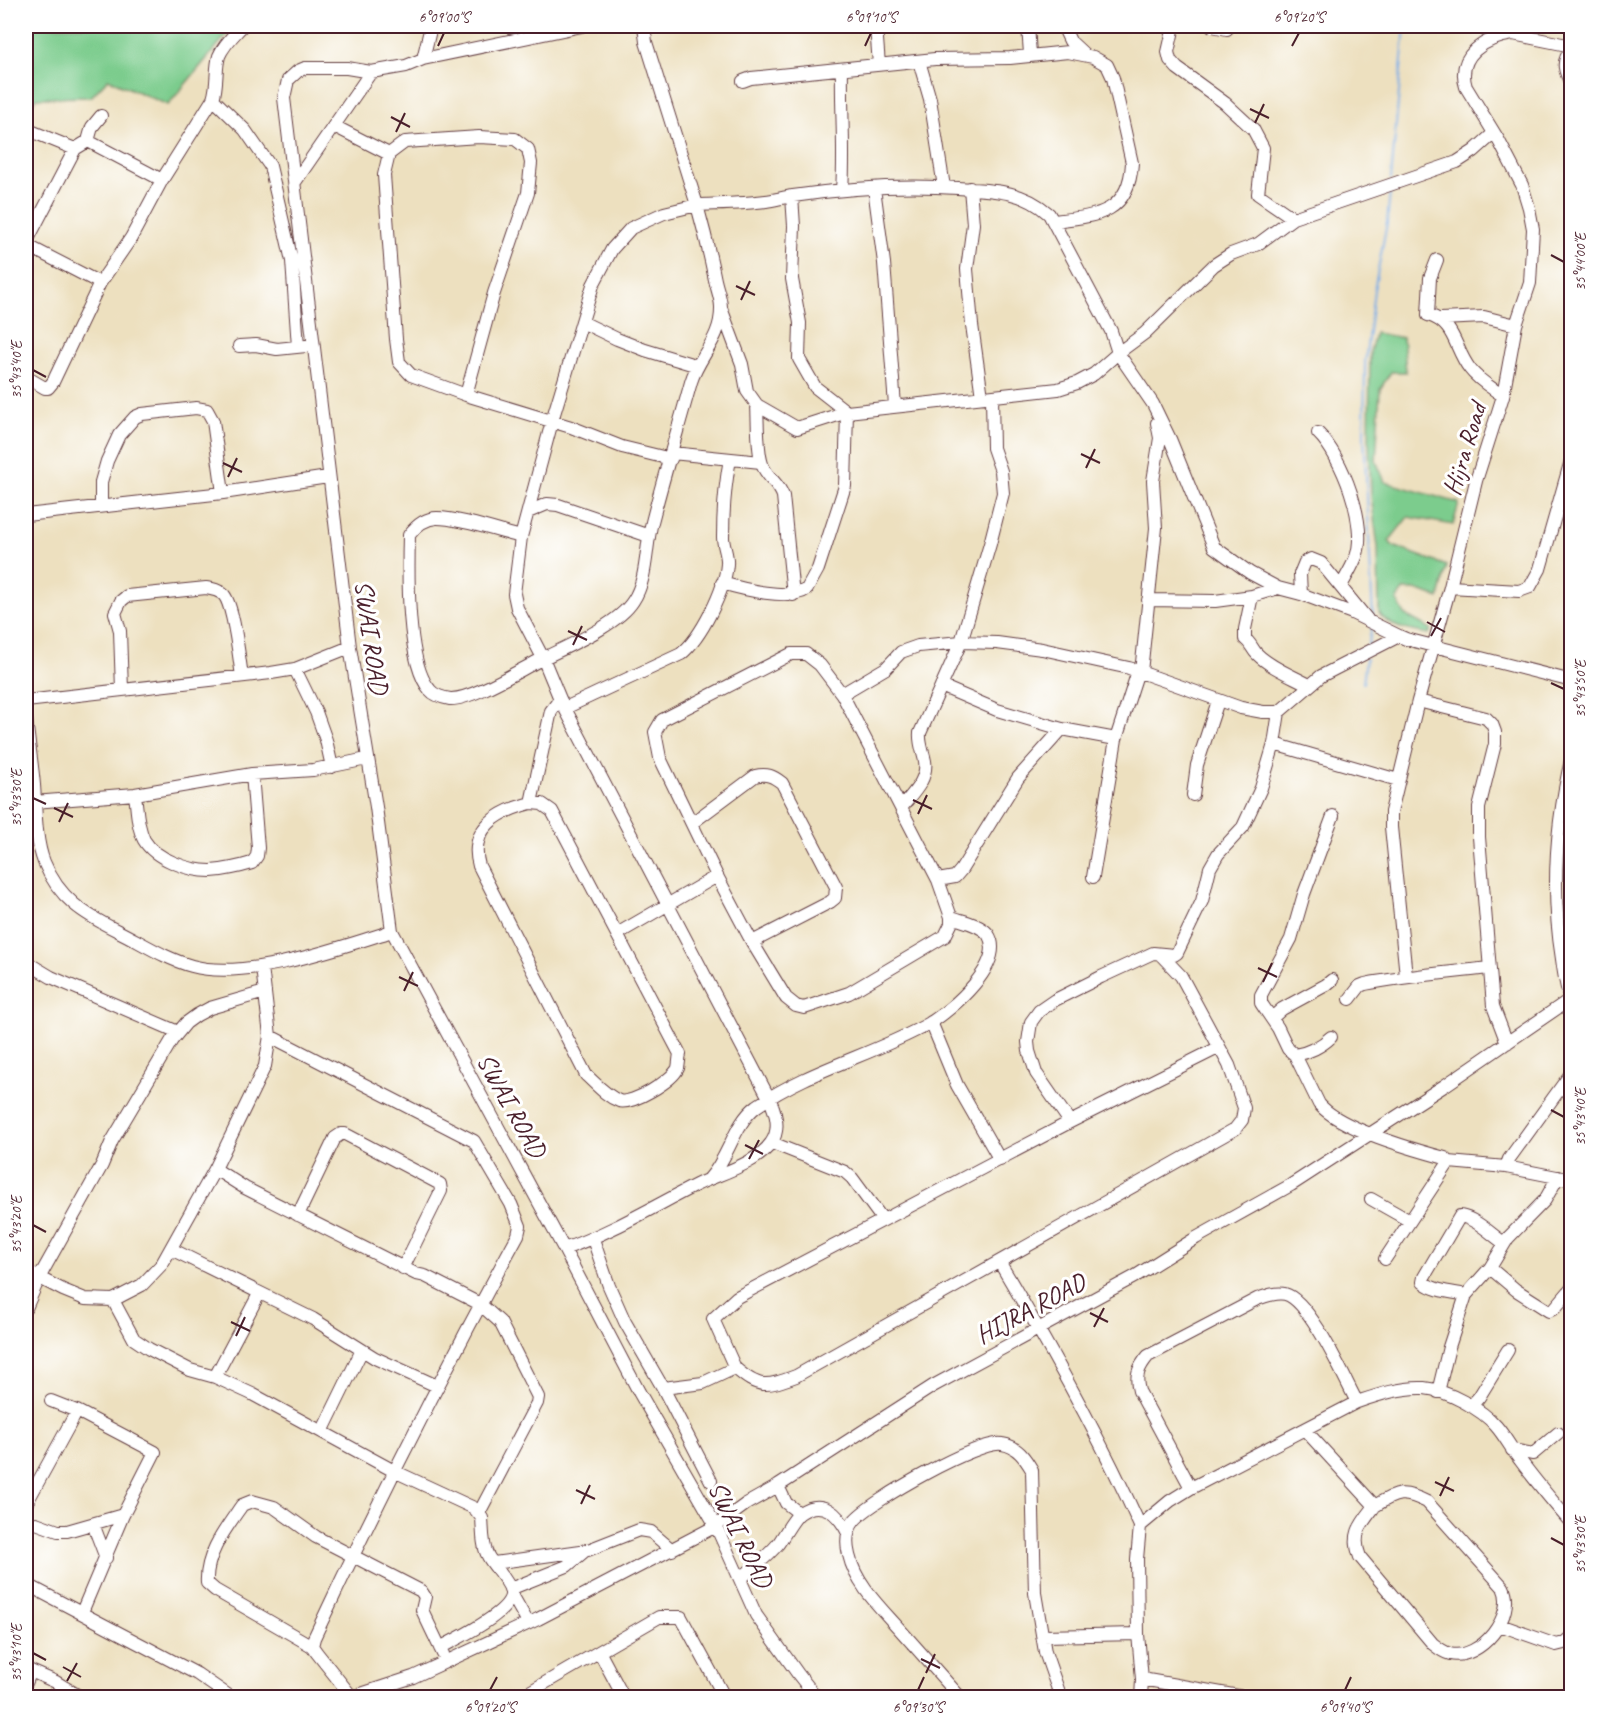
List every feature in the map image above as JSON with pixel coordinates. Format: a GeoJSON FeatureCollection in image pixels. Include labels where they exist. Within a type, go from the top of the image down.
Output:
{"type":"FeatureCollection","features":[{"type":"Feature","properties":{"kind":"street"},"geometry":{"type":"LineString","coordinates":[[26,377],[42,387],[50,386],[100,284],[131,238],[162,180],[213,99],[219,58],[224,47],[242,26]]}},
{"type":"Feature","properties":{"kind":"street"},"geometry":{"type":"LineString","coordinates":[[423,59],[431,26]]}},
{"type":"Feature","properties":{"kind":"street","name":"SWAI ROAD"},"geometry":{"type":"LineString","coordinates":[[582,26],[370,72],[347,68],[305,68],[298,71],[288,81],[284,98],[350,647],[376,807],[392,931],[639,1392],[716,1526],[756,1616],[817,1698]]}},
{"type":"Feature","properties":{"kind":"street"},"geometry":{"type":"LineString","coordinates":[[644,26],[646,42],[706,235],[721,307],[742,364],[745,387],[757,405],[797,428],[847,412],[1058,389],[1077,383],[1095,374],[1144,333],[1214,265],[1231,254],[1258,244],[1293,218],[1457,162],[1474,152],[1493,134]]}},
{"type":"Feature","properties":{"kind":"street"},"geometry":{"type":"LineString","coordinates":[[876,26],[879,65]]}},
{"type":"Feature","properties":{"kind":"street"},"geometry":{"type":"LineString","coordinates":[[1028,26],[1030,54]]}},
{"type":"Feature","properties":{"kind":"street"},"geometry":{"type":"LineString","coordinates":[[1063,26],[1070,41],[1086,56]]}},
{"type":"Feature","properties":{"kind":"street"},"geometry":{"type":"LineString","coordinates":[[1174,26],[1168,52],[1170,60],[1177,68],[1225,103],[1253,129],[1263,148],[1258,194],[1293,218]]}},
{"type":"Feature","properties":{"kind":"street"},"geometry":{"type":"LineString","coordinates":[[1212,26],[1227,29]]}},
{"type":"Feature","properties":{"kind":"street","name":"Hijra Road"},"geometry":{"type":"LineString","coordinates":[[1406,976],[1390,827],[1391,812],[1476,481],[1503,396],[1516,325],[1530,283],[1533,229],[1522,185],[1499,141],[1466,87],[1463,78],[1464,69],[1475,50],[1493,38],[1513,34],[1572,48]]}},
{"type":"Feature","properties":{"kind":"street"},"geometry":{"type":"LineString","coordinates":[[1572,48],[1564,61],[1564,69],[1572,86]]}},
{"type":"Feature","properties":{"kind":"street"},"geometry":{"type":"LineString","coordinates":[[743,81],[751,78],[919,61],[1010,58],[1030,54],[1068,52],[1093,57],[1107,65],[1113,78],[1132,163],[1131,172],[1123,197],[1110,208],[1088,217],[1054,221]]}},
{"type":"Feature","properties":{"kind":"street"},"geometry":{"type":"LineString","coordinates":[[919,61],[930,99],[944,187]]}},
{"type":"Feature","properties":{"kind":"street"},"geometry":{"type":"LineString","coordinates":[[842,69],[842,190]]}},
{"type":"Feature","properties":{"kind":"street"},"geometry":{"type":"LineString","coordinates":[[295,182],[370,72]]}},
{"type":"Feature","properties":{"kind":"street"},"geometry":{"type":"LineString","coordinates":[[213,99],[245,130],[270,165],[292,261],[297,347]]}},
{"type":"Feature","properties":{"kind":"street"},"geometry":{"type":"LineString","coordinates":[[100,284],[26,244],[75,149],[88,141],[92,127],[101,116]]}},
{"type":"Feature","properties":{"kind":"street"},"geometry":{"type":"LineString","coordinates":[[334,126],[389,154]]}},
{"type":"Feature","properties":{"kind":"street"},"geometry":{"type":"LineString","coordinates":[[26,129],[75,149]]}},
{"type":"Feature","properties":{"kind":"street"},"geometry":{"type":"LineString","coordinates":[[466,395],[494,293],[528,194],[531,163],[528,149],[515,139],[479,137],[405,142],[389,154],[384,175],[399,362],[411,375],[466,395],[552,423],[572,427],[622,447],[671,456],[761,462]]}},
{"type":"Feature","properties":{"kind":"street"},"geometry":{"type":"LineString","coordinates":[[88,141],[162,180]]}},
{"type":"Feature","properties":{"kind":"street"},"geometry":{"type":"LineString","coordinates":[[564,1249],[593,1239],[708,1179],[733,1169],[762,1152],[772,1143],[776,1131],[777,1115],[770,1100],[563,704],[543,658],[517,608],[514,594],[521,537],[582,322],[598,276],[612,249],[631,228],[664,213],[697,206],[765,201],[842,190],[926,185],[995,189],[1014,194],[1040,206],[1054,221],[1067,251],[1110,331],[1118,353],[1153,404],[1170,439],[1214,547],[1250,573],[1278,588],[1352,613],[1399,636],[1572,681]]}},
{"type":"Feature","properties":{"kind":"street"},"geometry":{"type":"LineString","coordinates":[[874,188],[884,263],[896,405]]}},
{"type":"Feature","properties":{"kind":"street"},"geometry":{"type":"LineString","coordinates":[[902,808],[925,774],[926,763],[920,733],[961,642],[1003,493],[1001,471],[993,448],[987,397],[972,325],[967,269],[973,224],[970,188]]}},
{"type":"Feature","properties":{"kind":"street"},"geometry":{"type":"LineString","coordinates":[[792,196],[794,226],[792,279],[800,323],[799,359],[815,387],[847,412]]}},
{"type":"Feature","properties":{"kind":"street"},"geometry":{"type":"LineString","coordinates":[[1437,260],[1430,279],[1428,315],[1441,319],[1484,317],[1516,325]]}},
{"type":"Feature","properties":{"kind":"street"},"geometry":{"type":"LineString","coordinates":[[521,537],[472,524],[436,518],[419,523],[409,535],[411,619],[416,661],[431,692],[452,699],[478,691],[611,622],[632,603],[643,578],[649,536],[692,379],[715,338],[721,307]]}},
{"type":"Feature","properties":{"kind":"street"},"geometry":{"type":"LineString","coordinates":[[1441,319],[1454,336],[1468,368],[1503,396]]}},
{"type":"Feature","properties":{"kind":"street"},"geometry":{"type":"LineString","coordinates":[[582,322],[645,350],[698,366]]}},
{"type":"Feature","properties":{"kind":"street"},"geometry":{"type":"LineString","coordinates":[[238,345],[256,345],[277,349],[313,345]]}},
{"type":"Feature","properties":{"kind":"street"},"geometry":{"type":"LineString","coordinates":[[1093,877],[1116,739],[1139,671],[1156,528],[1154,481],[1160,438],[1153,404]]}},
{"type":"Feature","properties":{"kind":"street"},"geometry":{"type":"LineString","coordinates":[[757,405],[761,462],[783,496],[793,595]]}},
{"type":"Feature","properties":{"kind":"street"},"geometry":{"type":"LineString","coordinates":[[101,506],[101,482],[107,461],[113,446],[128,424],[142,414],[196,408],[207,410],[213,421],[223,493]]}},
{"type":"Feature","properties":{"kind":"street"},"geometry":{"type":"LineString","coordinates":[[722,583],[793,595],[807,589],[814,578],[844,486],[847,412]]}},
{"type":"Feature","properties":{"kind":"street"},"geometry":{"type":"LineString","coordinates":[[1318,433],[1333,451],[1350,488],[1356,514],[1357,556],[1341,586]]}},
{"type":"Feature","properties":{"kind":"street"},"geometry":{"type":"LineString","coordinates":[[1450,587],[1519,591],[1530,587],[1540,569],[1572,457]]}},
{"type":"Feature","properties":{"kind":"street"},"geometry":{"type":"LineString","coordinates":[[531,803],[551,711],[681,654],[690,647],[713,606],[722,583],[727,559],[723,539],[724,495],[730,459]]}},
{"type":"Feature","properties":{"kind":"street"},"geometry":{"type":"LineString","coordinates":[[26,515],[223,493],[328,477]]}},
{"type":"Feature","properties":{"kind":"street"},"geometry":{"type":"LineString","coordinates":[[528,512],[547,504],[558,505],[649,536]]}},
{"type":"Feature","properties":{"kind":"street"},"geometry":{"type":"LineString","coordinates":[[1301,594],[1300,574],[1305,562],[1311,559],[1321,564],[1370,622]]}},
{"type":"Feature","properties":{"kind":"street"},"geometry":{"type":"LineString","coordinates":[[122,690],[120,631],[115,613],[121,601],[127,596],[206,588],[215,589],[223,594],[230,609],[242,676]]}},
{"type":"Feature","properties":{"kind":"street"},"geometry":{"type":"LineString","coordinates":[[1148,600],[1215,602],[1252,596],[1278,588]]}},
{"type":"Feature","properties":{"kind":"street"},"geometry":{"type":"LineString","coordinates":[[1252,596],[1245,639],[1257,654],[1272,665],[1309,685]]}},
{"type":"Feature","properties":{"kind":"street"},"geometry":{"type":"LineString","coordinates":[[1070,1122],[1036,1073],[1028,1042],[1031,1022],[1039,1011],[1055,1000],[1153,954],[1174,955],[1177,952],[1202,901],[1210,868],[1218,854],[1246,822],[1261,788],[1274,744],[1279,712],[1321,676],[1399,636]]}},
{"type":"Feature","properties":{"kind":"street"},"geometry":{"type":"LineString","coordinates":[[842,694],[886,668],[901,652],[930,644],[996,643],[1042,649],[1139,671],[1218,701],[1263,712],[1279,712]]}},
{"type":"Feature","properties":{"kind":"street"},"geometry":{"type":"LineString","coordinates":[[26,701],[295,669],[350,647]]}},
{"type":"Feature","properties":{"kind":"street"},"geometry":{"type":"LineString","coordinates":[[791,654],[806,654],[820,665],[842,694],[938,880],[951,917],[951,924],[945,936],[849,993],[804,1008],[796,1006],[786,998],[752,942],[660,758],[655,732],[662,720],[791,654]]}},
{"type":"Feature","properties":{"kind":"street"},"geometry":{"type":"LineString","coordinates":[[295,669],[316,712],[332,767]]}},
{"type":"Feature","properties":{"kind":"street"},"geometry":{"type":"LineString","coordinates":[[941,686],[997,710],[1062,729],[1116,739]]}},
{"type":"Feature","properties":{"kind":"street"},"geometry":{"type":"LineString","coordinates":[[1192,795],[1197,765],[1218,701]]}},
{"type":"Feature","properties":{"kind":"street"},"geometry":{"type":"LineString","coordinates":[[1418,701],[1486,718],[1492,724],[1495,732],[1492,761],[1479,808],[1479,837],[1489,968],[1496,1016],[1507,1043]]}},
{"type":"Feature","properties":{"kind":"street"},"geometry":{"type":"LineString","coordinates":[[26,717],[30,786],[43,861],[69,902],[90,917],[177,961],[194,967],[235,969],[262,967],[392,931]]}},
{"type":"Feature","properties":{"kind":"street"},"geometry":{"type":"LineString","coordinates":[[938,880],[955,877],[961,870],[1017,778],[1062,729]]}},
{"type":"Feature","properties":{"kind":"street"},"geometry":{"type":"LineString","coordinates":[[1274,744],[1398,780]]}},
{"type":"Feature","properties":{"kind":"street"},"geometry":{"type":"LineString","coordinates":[[34,802],[135,794],[252,774],[332,767],[367,759]]}},
{"type":"Feature","properties":{"kind":"street"},"geometry":{"type":"LineString","coordinates":[[1565,1004],[1558,937],[1556,862],[1571,764]]}},
{"type":"Feature","properties":{"kind":"street"},"geometry":{"type":"LineString","coordinates":[[135,794],[138,823],[146,842],[157,854],[178,864],[213,871],[252,863],[257,856],[252,774]]}},
{"type":"Feature","properties":{"kind":"street"},"geometry":{"type":"LineString","coordinates":[[692,823],[755,776],[763,774],[775,777],[782,783],[836,887],[835,898],[830,902],[752,942]]}},
{"type":"Feature","properties":{"kind":"street"},"geometry":{"type":"LineString","coordinates":[[531,803],[542,804],[552,811],[680,1054],[678,1069],[664,1083],[633,1100],[621,1102],[605,1092],[586,1075],[479,866],[475,853],[478,838],[484,826],[517,807],[531,803]]}},
{"type":"Feature","properties":{"kind":"street"},"geometry":{"type":"LineString","coordinates":[[1333,816],[1304,894],[1291,939],[1261,995],[1261,1003],[1272,1018],[1288,1049],[1295,1055],[1319,1104],[1325,1111],[1368,1133],[1445,1158],[1449,1162],[1506,1167],[1572,1180]]}},
{"type":"Feature","properties":{"kind":"street"},"geometry":{"type":"LineString","coordinates":[[617,934],[717,876]]}},
{"type":"Feature","properties":{"kind":"street"},"geometry":{"type":"LineString","coordinates":[[708,1179],[723,1161],[734,1136],[748,1114],[756,1107],[794,1084],[930,1022],[973,986],[989,962],[991,945],[988,935],[980,927],[951,917]]}},
{"type":"Feature","properties":{"kind":"street"},"geometry":{"type":"LineString","coordinates":[[1161,955],[1181,976],[1229,1065],[1244,1108],[1242,1120],[1235,1129],[796,1376],[778,1383],[756,1384],[735,1368],[713,1319],[742,1294],[1070,1122],[1218,1048]]}},
{"type":"Feature","properties":{"kind":"street"},"geometry":{"type":"LineString","coordinates":[[26,962],[51,977],[178,1032]]}},
{"type":"Feature","properties":{"kind":"street"},"geometry":{"type":"LineString","coordinates":[[26,1271],[85,1299],[114,1300],[142,1285],[162,1264],[215,1169],[265,1066],[270,1036],[262,967]]}},
{"type":"Feature","properties":{"kind":"street"},"geometry":{"type":"LineString","coordinates":[[1350,999],[1360,986],[1365,984],[1406,976],[1438,975],[1489,968]]}},
{"type":"Feature","properties":{"kind":"street"},"geometry":{"type":"LineString","coordinates":[[1272,1018],[1282,1009],[1332,980]]}},
{"type":"Feature","properties":{"kind":"street"},"geometry":{"type":"LineString","coordinates":[[26,1308],[39,1278],[102,1165],[112,1141],[163,1053],[178,1032],[186,1023],[210,1008],[265,992]]}},
{"type":"Feature","properties":{"kind":"street","name":"HIJRA ROAD"},"geometry":{"type":"LineString","coordinates":[[312,1646],[352,1698],[413,1677],[528,1623],[672,1550],[716,1526],[746,1504],[778,1486],[933,1386],[1134,1277],[1196,1238],[1291,1185],[1565,1004]]}},
{"type":"Feature","properties":{"kind":"street"},"geometry":{"type":"LineString","coordinates":[[930,1022],[964,1098],[999,1160]]}},
{"type":"Feature","properties":{"kind":"street"},"geometry":{"type":"LineString","coordinates":[[270,1036],[474,1142],[511,1204],[520,1226],[518,1235],[394,1471],[354,1556],[324,1615],[312,1646],[214,1590],[207,1583],[207,1575],[217,1542],[242,1505],[252,1501],[274,1507],[316,1538],[354,1556],[424,1594],[422,1610],[447,1661]]}},
{"type":"Feature","properties":{"kind":"street"},"geometry":{"type":"LineString","coordinates":[[1295,1055],[1305,1053],[1325,1043],[1331,1037]]}},
{"type":"Feature","properties":{"kind":"street"},"geometry":{"type":"LineString","coordinates":[[1506,1167],[1509,1159],[1572,1072]]}},
{"type":"Feature","properties":{"kind":"street"},"geometry":{"type":"LineString","coordinates":[[298,1215],[335,1138],[345,1134],[440,1184],[441,1191],[403,1268]]}},
{"type":"Feature","properties":{"kind":"street"},"geometry":{"type":"LineString","coordinates":[[772,1143],[846,1172],[883,1220]]}},
{"type":"Feature","properties":{"kind":"street"},"geometry":{"type":"LineString","coordinates":[[1384,1259],[1449,1162]]}},
{"type":"Feature","properties":{"kind":"street"},"geometry":{"type":"LineString","coordinates":[[215,1169],[245,1188],[403,1268],[425,1276],[480,1304],[500,1322],[538,1397],[537,1403],[479,1513]]}},
{"type":"Feature","properties":{"kind":"street"},"geometry":{"type":"LineString","coordinates":[[1438,1392],[1449,1347],[1466,1295],[1490,1268],[1504,1243],[1545,1200],[1558,1177]]}},
{"type":"Feature","properties":{"kind":"street"},"geometry":{"type":"LineString","coordinates":[[1371,1199],[1410,1221]]}},
{"type":"Feature","properties":{"kind":"street"},"geometry":{"type":"LineString","coordinates":[[1466,1295],[1439,1289],[1423,1282],[1460,1216],[1476,1223],[1504,1243]]}},
{"type":"Feature","properties":{"kind":"street"},"geometry":{"type":"LineString","coordinates":[[593,1239],[609,1286],[625,1322],[663,1388],[711,1481]]}},
{"type":"Feature","properties":{"kind":"street"},"geometry":{"type":"LineString","coordinates":[[171,1249],[313,1319],[375,1358],[437,1386]]}},
{"type":"Feature","properties":{"kind":"street"},"geometry":{"type":"LineString","coordinates":[[1000,1263],[1062,1367],[1108,1456],[1140,1526],[1137,1559],[1141,1698]]}},
{"type":"Feature","properties":{"kind":"street"},"geometry":{"type":"LineString","coordinates":[[1490,1268],[1516,1290],[1549,1311],[1555,1308],[1572,1288]]}},
{"type":"Feature","properties":{"kind":"street"},"geometry":{"type":"LineString","coordinates":[[215,1377],[259,1294]]}},
{"type":"Feature","properties":{"kind":"street"},"geometry":{"type":"LineString","coordinates":[[1191,1488],[1139,1392],[1137,1373],[1148,1356],[1257,1299],[1273,1294],[1285,1294],[1300,1303],[1316,1325],[1357,1402]]}},
{"type":"Feature","properties":{"kind":"street"},"geometry":{"type":"LineString","coordinates":[[114,1300],[138,1343],[190,1370],[215,1377],[252,1394],[394,1471],[474,1508],[482,1518],[487,1554],[528,1623]]}},
{"type":"Feature","properties":{"kind":"street"},"geometry":{"type":"LineString","coordinates":[[322,1432],[362,1350]]}},
{"type":"Feature","properties":{"kind":"street"},"geometry":{"type":"LineString","coordinates":[[1471,1406],[1508,1350]]}},
{"type":"Feature","properties":{"kind":"street"},"geometry":{"type":"LineString","coordinates":[[663,1388],[703,1383],[735,1368]]}},
{"type":"Feature","properties":{"kind":"street"},"geometry":{"type":"LineString","coordinates":[[674,1411],[685,1387]]}},
{"type":"Feature","properties":{"kind":"street"},"geometry":{"type":"LineString","coordinates":[[1140,1526],[1170,1501],[1191,1488],[1357,1402],[1386,1392],[1424,1388],[1471,1406],[1486,1415],[1570,1519]]}},
{"type":"Feature","properties":{"kind":"street"},"geometry":{"type":"LineString","coordinates":[[51,1401],[77,1411],[156,1452],[123,1515],[82,1612]]}},
{"type":"Feature","properties":{"kind":"street"},"geometry":{"type":"LineString","coordinates":[[26,1504],[77,1411]]}},
{"type":"Feature","properties":{"kind":"street"},"geometry":{"type":"LineString","coordinates":[[1305,1430],[1375,1506]]}},
{"type":"Feature","properties":{"kind":"street"},"geometry":{"type":"LineString","coordinates":[[1512,1450],[1533,1454],[1558,1432]]}},
{"type":"Feature","properties":{"kind":"street"},"geometry":{"type":"LineString","coordinates":[[961,1698],[869,1594],[850,1558],[848,1533],[854,1521],[865,1510],[915,1480],[984,1448],[1000,1443],[1011,1446],[1023,1455],[1032,1470],[1035,1593],[1045,1652],[1061,1698]]}},
{"type":"Feature","properties":{"kind":"street"},"geometry":{"type":"LineString","coordinates":[[778,1486],[786,1503],[799,1513]]}},
{"type":"Feature","properties":{"kind":"street"},"geometry":{"type":"LineString","coordinates":[[1396,1493],[1413,1494],[1427,1502],[1503,1587],[1507,1598],[1507,1608],[1500,1625],[1472,1651],[1449,1653],[1433,1644],[1360,1557],[1356,1547],[1356,1535],[1362,1522],[1375,1506],[1396,1493]]}},
{"type":"Feature","properties":{"kind":"street"},"geometry":{"type":"LineString","coordinates":[[740,1579],[778,1544],[799,1513],[818,1506],[830,1510],[841,1519],[848,1533]]}},
{"type":"Feature","properties":{"kind":"street"},"geometry":{"type":"LineString","coordinates":[[36,1523],[58,1531],[67,1531],[123,1515]]}},
{"type":"Feature","properties":{"kind":"street"},"geometry":{"type":"LineString","coordinates":[[93,1524],[106,1558]]}},
{"type":"Feature","properties":{"kind":"street"},"geometry":{"type":"LineString","coordinates":[[494,1563],[586,1550],[639,1530],[651,1533],[672,1550]]}},
{"type":"Feature","properties":{"kind":"street"},"geometry":{"type":"LineString","coordinates":[[511,1591],[563,1568],[586,1550]]}},
{"type":"Feature","properties":{"kind":"street"},"geometry":{"type":"LineString","coordinates":[[26,1584],[197,1674],[232,1698]]}},
{"type":"Feature","properties":{"kind":"street"},"geometry":{"type":"LineString","coordinates":[[440,1648],[475,1629],[499,1612],[510,1599],[511,1591]]}},
{"type":"Feature","properties":{"kind":"street"},"geometry":{"type":"LineString","coordinates":[[519,1698],[659,1617],[681,1617],[725,1698]]}},
{"type":"Feature","properties":{"kind":"street"},"geometry":{"type":"LineString","coordinates":[[1500,1625],[1556,1645],[1564,1644],[1572,1636]]}},
{"type":"Feature","properties":{"kind":"street"},"geometry":{"type":"LineString","coordinates":[[1043,1636],[1138,1634]]}},
{"type":"Feature","properties":{"kind":"street"},"geometry":{"type":"LineString","coordinates":[[600,1653],[624,1698]]}},
{"type":"Feature","properties":{"kind":"street"},"geometry":{"type":"LineString","coordinates":[[27,1674],[56,1682],[82,1698]]}},
{"type":"Feature","properties":{"kind":"street"},"geometry":{"type":"LineString","coordinates":[[1142,1679],[1250,1698]]}},
{"type":"Feature","properties":{"kind":"green space"},"geometry":{"type":"Polygon","coordinates":[[[26,26],[234,26],[168,105],[108,79],[91,97],[37,98],[26,110],[26,26]]]}},
{"type":"Feature","properties":{"kind":"green space"},"geometry":{"type":"Polygon","coordinates":[[[1375,333],[1403,338],[1406,372],[1391,372],[1380,389],[1376,461],[1385,482],[1459,503],[1453,525],[1408,517],[1389,541],[1393,546],[1447,566],[1439,598],[1415,590],[1403,590],[1397,600],[1405,615],[1431,629],[1429,634],[1394,625],[1379,613],[1378,547],[1371,496],[1369,444],[1370,352],[1375,333]]]}},
{"type":"Feature","properties":{"kind":"waterway"},"geometry":{"type":"LineString","coordinates":[[1391,179],[1405,26]]}},
{"type":"Feature","properties":{"kind":"waterway"},"geometry":{"type":"LineString","coordinates":[[1373,618],[1364,435],[1365,363],[1390,191]]}},
{"type":"Feature","properties":{"kind":"waterway"},"geometry":{"type":"LineString","coordinates":[[1368,647],[1372,626]]}},
{"type":"Feature","properties":{"kind":"waterway"},"geometry":{"type":"LineString","coordinates":[[1363,683],[1366,659]]}}]}
